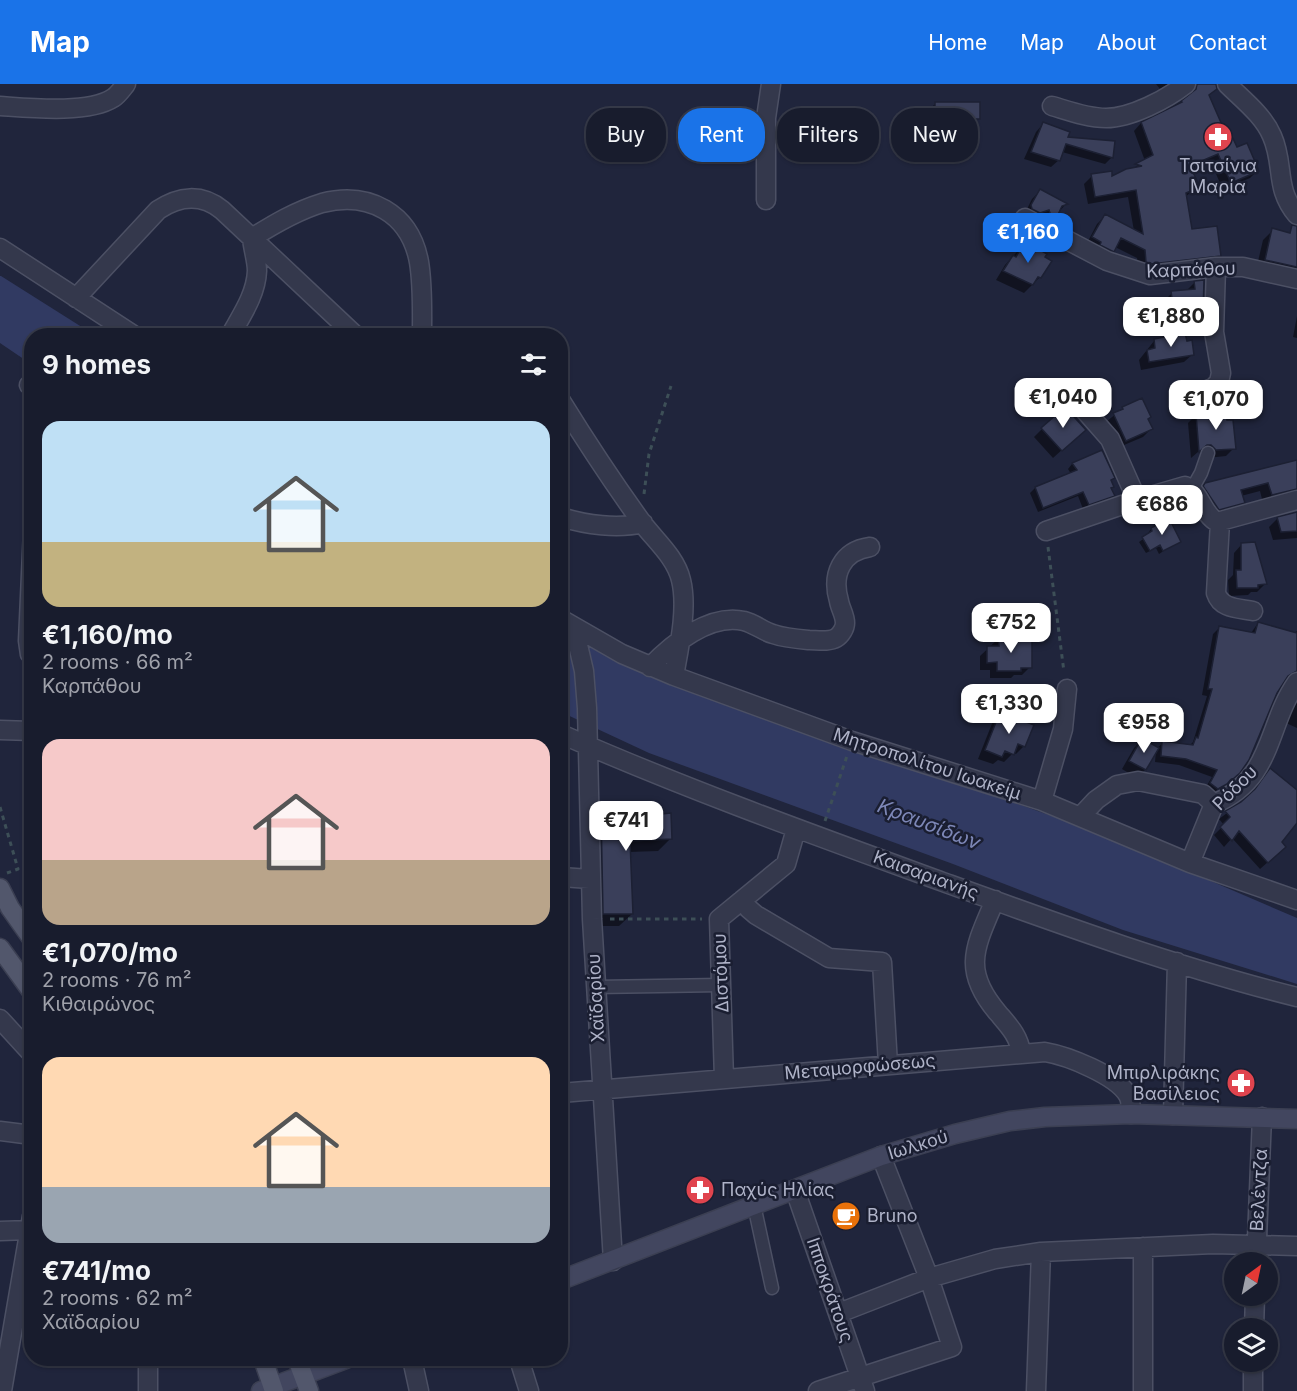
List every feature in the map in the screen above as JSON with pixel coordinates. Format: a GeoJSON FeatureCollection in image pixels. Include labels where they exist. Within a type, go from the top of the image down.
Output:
{"type":"FeatureCollection","features":[{"type":"Feature","properties":{"kind":"main road"},"geometry":{"type":"LineString","coordinates":[[0,888],[24,928]]}},
{"type":"Feature","properties":{"kind":"main road"},"geometry":{"type":"LineString","coordinates":[[0,948],[24,981]]}},
{"type":"Feature","properties":{"kind":"main road","name":"Ιωλκού"},"geometry":{"type":"LineString","coordinates":[[568,1277],[881,1156],[955,1134],[1010,1121],[1045,1117],[1131,1114],[1297,1119]]}},
{"type":"Feature","properties":{"kind":"main road"},"geometry":{"type":"LineString","coordinates":[[264,1366],[269,1390],[327,1366]]}},
{"type":"Feature","properties":{"kind":"street"},"geometry":{"type":"LineString","coordinates":[[0,106],[44,108],[97,105],[113,98],[126,84]]}},
{"type":"Feature","properties":{"kind":"street"},"geometry":{"type":"LineString","coordinates":[[766,200],[766,118],[771,84]]}},
{"type":"Feature","properties":{"kind":"street"},"geometry":{"type":"LineString","coordinates":[[1052,106],[1093,117],[1120,117],[1172,94],[1186,84]]}},
{"type":"Feature","properties":{"kind":"street"},"geometry":{"type":"LineString","coordinates":[[1227,84],[1257,113],[1272,136],[1284,196],[1297,215]]}},
{"type":"Feature","properties":{"kind":"street"},"geometry":{"type":"LineString","coordinates":[[76,298],[152,216],[175,201],[195,198],[211,202],[222,210],[348,328]]}},
{"type":"Feature","properties":{"kind":"street"},"geometry":{"type":"LineString","coordinates":[[252,238],[285,218],[324,203],[355,200],[384,209],[401,222],[411,240],[418,261],[422,328]]}},
{"type":"Feature","properties":{"kind":"street","name":"Καρπάθου"},"geometry":{"type":"LineString","coordinates":[[1024,219],[1107,261],[1150,275],[1216,267],[1243,267],[1297,279]]}},
{"type":"Feature","properties":{"kind":"street"},"geometry":{"type":"LineString","coordinates":[[235,328],[254,287],[257,270],[252,238]]}},
{"type":"Feature","properties":{"kind":"street"},"geometry":{"type":"LineString","coordinates":[[0,248],[123,328]]}},
{"type":"Feature","properties":{"kind":"street"},"geometry":{"type":"LineString","coordinates":[[1189,398],[1214,387],[1219,382],[1221,373],[1214,332],[1216,267]]}},
{"type":"Feature","properties":{"kind":"street"},"geometry":{"type":"LineString","coordinates":[[1067,390],[1110,439],[1137,500]]}},
{"type":"Feature","properties":{"kind":"street"},"geometry":{"type":"LineString","coordinates":[[568,412],[594,454],[643,523],[673,560],[682,582],[682,622],[674,676]]}},
{"type":"Feature","properties":{"kind":"street"},"geometry":{"type":"LineString","coordinates":[[1046,531],[1185,486],[1192,489],[1211,519],[1220,522],[1297,500]]}},
{"type":"Feature","properties":{"kind":"street"},"geometry":{"type":"LineString","coordinates":[[568,519],[586,523],[615,525],[643,523]]}},
{"type":"Feature","properties":{"kind":"street"},"geometry":{"type":"LineString","coordinates":[[1220,522],[1216,593],[1219,601],[1226,606],[1253,611]]}},
{"type":"Feature","properties":{"kind":"street"},"geometry":{"type":"LineString","coordinates":[[650,667],[668,648],[707,624],[736,620],[781,636],[799,639],[835,639],[841,634],[845,623],[837,593],[837,575],[848,555],[857,549],[870,547]]}},
{"type":"Feature","properties":{"kind":"street","name":"Μητροπολίτου Ιωακείμ"},"geometry":{"type":"LineString","coordinates":[[569,625],[650,667],[852,741],[1042,801],[1190,862],[1297,900]]}},
{"type":"Feature","properties":{"kind":"street","name":"Χαϊδαρίου"},"geometry":{"type":"LineString","coordinates":[[569,625],[584,671],[592,920],[613,1261]]}},
{"type":"Feature","properties":{"kind":"street","name":"Ρόδου"},"geometry":{"type":"LineString","coordinates":[[1190,862],[1214,804],[1226,800],[1249,779],[1266,755],[1285,702],[1297,682]]}},
{"type":"Feature","properties":{"kind":"street"},"geometry":{"type":"LineString","coordinates":[[1042,801],[1063,729],[1067,689]]}},
{"type":"Feature","properties":{"kind":"street"},"geometry":{"type":"LineString","coordinates":[[0,730],[24,731]]}},
{"type":"Feature","properties":{"kind":"street","name":"Καισαριανής"},"geometry":{"type":"LineString","coordinates":[[568,736],[587,740],[746,811],[796,829],[1177,962],[1297,997]]}},
{"type":"Feature","properties":{"kind":"street"},"geometry":{"type":"LineString","coordinates":[[1081,816],[1096,800],[1117,785],[1138,781],[1194,791],[1203,794],[1214,804]]}},
{"type":"Feature","properties":{"kind":"street","name":"Διστόμου"},"geometry":{"type":"LineString","coordinates":[[724,1079],[719,919],[786,864],[796,829]]}},
{"type":"Feature","properties":{"kind":"street"},"geometry":{"type":"LineString","coordinates":[[568,877],[590,879]]}},
{"type":"Feature","properties":{"kind":"street"},"geometry":{"type":"LineString","coordinates":[[742,900],[756,915],[830,958],[882,962],[888,1065]]}},
{"type":"Feature","properties":{"kind":"street"},"geometry":{"type":"LineString","coordinates":[[995,900],[976,946],[976,975],[986,999],[1016,1035],[1021,1053]]}},
{"type":"Feature","properties":{"kind":"street"},"geometry":{"type":"LineString","coordinates":[[1173,1114],[1177,962]]}},
{"type":"Feature","properties":{"kind":"street"},"geometry":{"type":"LineString","coordinates":[[0,1019],[24,1045]]}},
{"type":"Feature","properties":{"kind":"street","name":"Μεταμορφώσεως"},"geometry":{"type":"LineString","coordinates":[[568,1092],[1021,1053],[1055,1054],[1099,1073],[1127,1094],[1130,1099],[1131,1114]]}},
{"type":"Feature","properties":{"kind":"street","name":"Βελέντζα"},"geometry":{"type":"LineString","coordinates":[[1257,1252],[1262,1117]]}},
{"type":"Feature","properties":{"kind":"street"},"geometry":{"type":"LineString","coordinates":[[0,1131],[24,1134]]}},
{"type":"Feature","properties":{"kind":"street"},"geometry":{"type":"LineString","coordinates":[[818,1391],[862,1384],[952,1347],[929,1278],[881,1156]]}},
{"type":"Feature","properties":{"kind":"street","name":"Ιπποκράτους"},"geometry":{"type":"LineString","coordinates":[[795,1190],[862,1384]]}},
{"type":"Feature","properties":{"kind":"street"},"geometry":{"type":"LineString","coordinates":[[0,1231],[24,1225]]}},
{"type":"Feature","properties":{"kind":"street"},"geometry":{"type":"LineString","coordinates":[[839,1313],[929,1278],[995,1259],[1041,1252],[1257,1244],[1297,1246]]}},
{"type":"Feature","properties":{"kind":"street"},"geometry":{"type":"LineString","coordinates":[[1143,1247],[1143,1391]]}},
{"type":"Feature","properties":{"kind":"street"},"geometry":{"type":"LineString","coordinates":[[1036,1391],[1041,1252]]}},
{"type":"Feature","properties":{"kind":"street"},"geometry":{"type":"LineString","coordinates":[[2,1391],[5,1337],[24,1254]]}},
{"type":"Feature","properties":{"kind":"street"},"geometry":{"type":"LineString","coordinates":[[148,1366],[148,1391]]}},
{"type":"Feature","properties":{"kind":"street"},"geometry":{"type":"LineString","coordinates":[[413,1366],[418,1391]]}},
{"type":"Feature","properties":{"kind":"street"},"geometry":{"type":"LineString","coordinates":[[521,1366],[530,1391]]}},
{"type":"Feature","properties":{"kind":"street"},"geometry":{"type":"LineString","coordinates":[[1253,1391],[1254,1372]]}},
{"type":"Feature","properties":{"kind":"lane"},"geometry":{"type":"LineString","coordinates":[[1192,489],[1208,453]]}},
{"type":"Feature","properties":{"kind":"lane"},"geometry":{"type":"LineString","coordinates":[[596,987],[721,985]]}},
{"type":"Feature","properties":{"kind":"lane"},"geometry":{"type":"LineString","coordinates":[[754,1205],[772,1288]]}},
{"type":"Feature","properties":{"kind":"path"},"geometry":{"type":"LineString","coordinates":[[643,523],[645,472],[671,386]]}},
{"type":"Feature","properties":{"kind":"path"},"geometry":{"type":"LineString","coordinates":[[1046,531],[1067,689]]}},
{"type":"Feature","properties":{"kind":"path"},"geometry":{"type":"LineString","coordinates":[[820,837],[852,741]]}},
{"type":"Feature","properties":{"kind":"path"},"geometry":{"type":"LineString","coordinates":[[0,807],[18,869]]}},
{"type":"Feature","properties":{"kind":"path"},"geometry":{"type":"LineString","coordinates":[[592,920],[719,919]]}},
{"type":"Feature","properties":{"kind":"water"},"geometry":{"type":"Polygon","coordinates":[[[0,276],[83,328],[24,328],[24,359],[0,343],[0,276]]]}},
{"type":"Feature","properties":{"kind":"water","name":"Κραυσίδων"},"geometry":{"type":"Polygon","coordinates":[[[568,630],[993,795],[1099,833],[1297,918],[1297,984],[1123,930],[953,864],[649,753],[568,715],[568,630]]]}},
{"type":"Feature","properties":{"kind":"building"},"geometry":{"type":"Polygon","coordinates":[[[1197,84],[1216,84],[1217,89],[1209,95],[1222,125],[1224,124],[1228,133],[1230,132],[1237,147],[1247,143],[1259,171],[1231,183],[1218,154],[1190,166],[1200,187],[1186,193],[1192,229],[1217,226],[1221,256],[1151,264],[1146,262],[1145,250],[1121,238],[1114,252],[1100,245],[1101,242],[1092,237],[1105,214],[1143,234],[1136,190],[1095,197],[1091,174],[1112,171],[1112,176],[1126,169],[1142,166],[1135,164],[1153,155],[1141,122],[1182,102],[1196,89],[1197,84]]]}},
{"type":"Feature","properties":{"kind":"building"},"geometry":{"type":"Polygon","coordinates":[[[935,102],[980,102],[980,119],[978,119],[978,108],[935,108],[935,102]]]}},
{"type":"Feature","properties":{"kind":"building"},"geometry":{"type":"Polygon","coordinates":[[[1043,122],[1070,132],[1068,137],[1115,141],[1113,158],[1066,144],[1060,161],[1031,152],[1043,122]]]}},
{"type":"Feature","properties":{"kind":"building"},"geometry":{"type":"Polygon","coordinates":[[[1040,189],[1068,204],[1062,206],[1055,221],[1049,210],[1040,213],[1032,209],[1031,205],[1040,189]]]}},
{"type":"Feature","properties":{"kind":"building"},"geometry":{"type":"Polygon","coordinates":[[[1292,225],[1297,226],[1297,267],[1265,260],[1272,228],[1290,233],[1292,225]]]}},
{"type":"Feature","properties":{"kind":"building"},"geometry":{"type":"Polygon","coordinates":[[[1025,241],[1047,254],[1045,257],[1052,261],[1041,278],[1038,277],[1033,285],[1003,271],[1013,255],[1016,257],[1025,241]]]}},
{"type":"Feature","properties":{"kind":"building"},"geometry":{"type":"Polygon","coordinates":[[[1204,280],[1203,313],[1199,314],[1197,303],[1173,306],[1171,291],[1195,289],[1194,281],[1204,280]]]}},
{"type":"Feature","properties":{"kind":"building"},"geometry":{"type":"Polygon","coordinates":[[[1185,333],[1187,341],[1192,340],[1194,355],[1149,362],[1147,350],[1155,348],[1154,339],[1185,333]]]}},
{"type":"Feature","properties":{"kind":"building"},"geometry":{"type":"Polygon","coordinates":[[[1142,398],[1151,417],[1148,419],[1153,429],[1126,441],[1113,413],[1142,398]]]}},
{"type":"Feature","properties":{"kind":"building"},"geometry":{"type":"Polygon","coordinates":[[[1065,407],[1086,430],[1062,451],[1041,428],[1065,407]]]}},
{"type":"Feature","properties":{"kind":"building"},"geometry":{"type":"Polygon","coordinates":[[[1226,411],[1227,420],[1233,420],[1236,449],[1216,450],[1211,445],[1207,445],[1199,452],[1196,414],[1226,411]]]}},
{"type":"Feature","properties":{"kind":"building"},"geometry":{"type":"Polygon","coordinates":[[[1102,450],[1115,478],[1111,480],[1114,487],[1111,488],[1115,496],[1089,505],[1083,492],[1043,508],[1035,487],[1077,470],[1072,463],[1102,450]]]}},
{"type":"Feature","properties":{"kind":"building"},"geometry":{"type":"Polygon","coordinates":[[[1297,460],[1297,489],[1272,495],[1268,483],[1241,490],[1245,503],[1219,510],[1203,486],[1205,483],[1297,460]]]}},
{"type":"Feature","properties":{"kind":"building"},"geometry":{"type":"Polygon","coordinates":[[[1297,512],[1297,531],[1281,532],[1277,517],[1297,512]]]}},
{"type":"Feature","properties":{"kind":"building"},"geometry":{"type":"Polygon","coordinates":[[[1169,518],[1181,542],[1163,551],[1160,545],[1150,551],[1142,537],[1152,531],[1151,528],[1169,518]]]}},
{"type":"Feature","properties":{"kind":"building"},"geometry":{"type":"Polygon","coordinates":[[[1255,542],[1267,584],[1258,585],[1258,588],[1237,588],[1236,570],[1241,570],[1241,543],[1255,542]]]}},
{"type":"Feature","properties":{"kind":"building"},"geometry":{"type":"Polygon","coordinates":[[[1258,622],[1297,633],[1297,671],[1288,676],[1277,693],[1249,760],[1240,773],[1218,789],[1210,783],[1217,770],[1186,759],[1161,756],[1162,741],[1193,745],[1196,737],[1198,738],[1212,689],[1208,689],[1219,626],[1255,633],[1258,622]]]}},
{"type":"Feature","properties":{"kind":"building"},"geometry":{"type":"Polygon","coordinates":[[[1017,636],[1017,641],[1032,641],[1032,668],[1021,668],[1021,671],[997,671],[997,662],[987,663],[987,646],[999,646],[998,637],[1017,636]]]}},
{"type":"Feature","properties":{"kind":"building"},"geometry":{"type":"Polygon","coordinates":[[[1000,712],[1034,725],[1025,747],[1018,744],[1014,755],[1005,751],[1002,757],[985,750],[1000,712]]]}},
{"type":"Feature","properties":{"kind":"building"},"geometry":{"type":"Polygon","coordinates":[[[1142,738],[1159,748],[1146,770],[1129,761],[1142,738]]]}},
{"type":"Feature","properties":{"kind":"building"},"geometry":{"type":"Polygon","coordinates":[[[1270,768],[1297,790],[1297,823],[1282,842],[1286,847],[1268,863],[1239,831],[1232,841],[1220,827],[1230,817],[1225,811],[1241,802],[1255,789],[1270,768]]]}},
{"type":"Feature","properties":{"kind":"building"},"geometry":{"type":"Polygon","coordinates":[[[661,809],[662,814],[671,813],[672,839],[630,841],[633,914],[603,914],[601,810],[661,809]]]}},
{"type":"Feature","properties":{"kind":"place","name":"Τσιτσίνια Μαρία"},"geometry":{"type":"Point","coordinates":[1218,137]}},
{"type":"Feature","properties":{"kind":"place","name":"Μπιρλιράκης Βασίλειος"},"geometry":{"type":"Point","coordinates":[1241,1083]}},
{"type":"Feature","properties":{"kind":"place","name":"Παχύς Ηλίας"},"geometry":{"type":"Point","coordinates":[700,1190]}},
{"type":"Feature","properties":{"kind":"place","name":"Bruno"},"geometry":{"type":"Point","coordinates":[846,1216]}}]}
